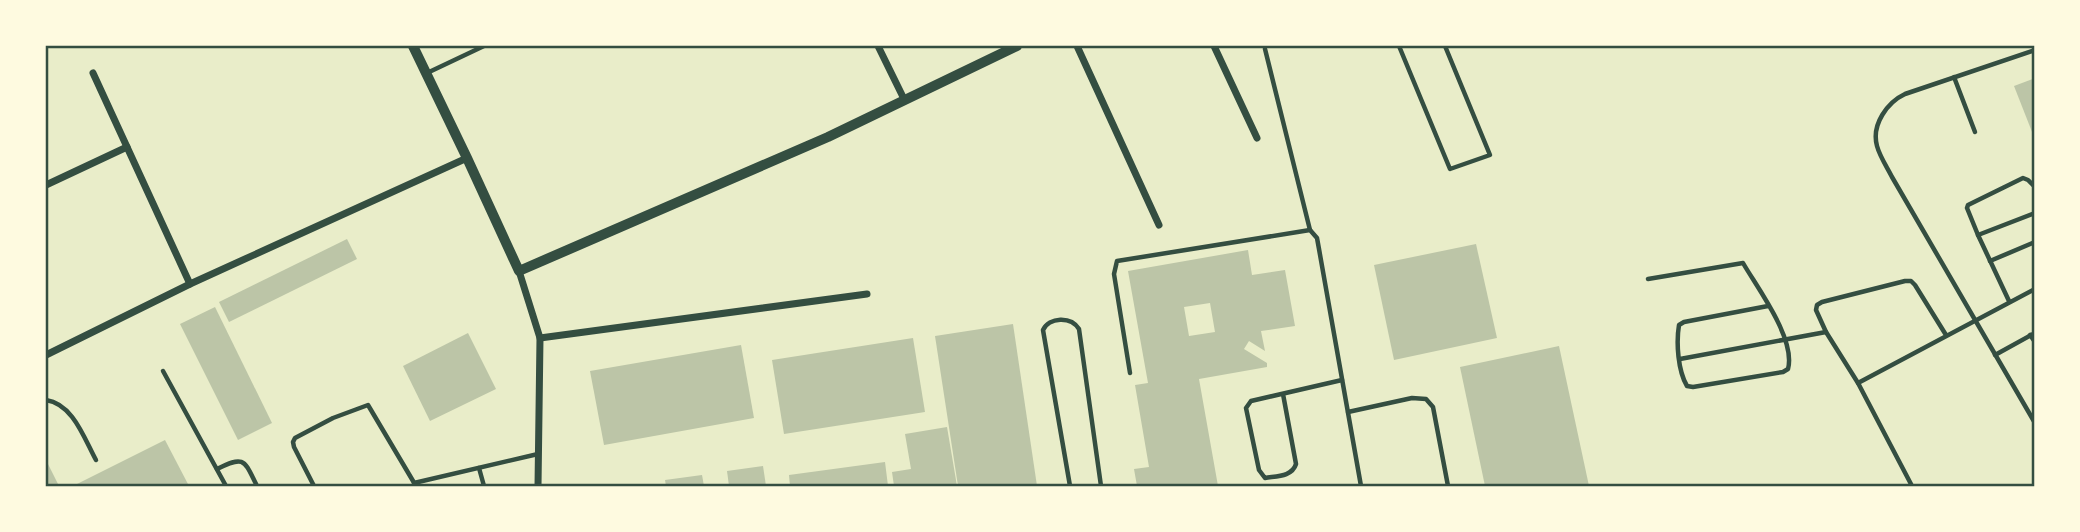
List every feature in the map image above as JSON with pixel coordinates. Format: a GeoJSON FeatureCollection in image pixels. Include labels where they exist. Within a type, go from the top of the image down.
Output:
{"type":"FeatureCollection","features":[{"type":"Feature","properties":{"kind":"street"},"geometry":{"type":"LineString","coordinates":[[413,46],[519,271],[540,338],[538,486]]}},
{"type":"Feature","properties":{"kind":"street"},"geometry":{"type":"LineString","coordinates":[[878,46],[904,99]]}},
{"type":"Feature","properties":{"kind":"street"},"geometry":{"type":"LineString","coordinates":[[519,271],[828,137],[1017,46]]}},
{"type":"Feature","properties":{"kind":"street"},"geometry":{"type":"LineString","coordinates":[[1077,46],[1159,225]]}},
{"type":"Feature","properties":{"kind":"street"},"geometry":{"type":"LineString","coordinates":[[1214,46],[1257,138]]}},
{"type":"Feature","properties":{"kind":"street"},"geometry":{"type":"LineString","coordinates":[[93,73],[190,284]]}},
{"type":"Feature","properties":{"kind":"street"},"geometry":{"type":"LineString","coordinates":[[46,185],[127,147]]}},
{"type":"Feature","properties":{"kind":"street"},"geometry":{"type":"LineString","coordinates":[[46,355],[190,284],[467,158]]}},
{"type":"Feature","properties":{"kind":"street"},"geometry":{"type":"LineString","coordinates":[[540,338],[867,294]]}},
{"type":"Feature","properties":{"kind":"lane"},"geometry":{"type":"LineString","coordinates":[[426,74],[484,46]]}},
{"type":"Feature","properties":{"kind":"lane"},"geometry":{"type":"LineString","coordinates":[[1399,46],[1450,169],[1490,155],[1445,46]]}},
{"type":"Feature","properties":{"kind":"lane"},"geometry":{"type":"LineString","coordinates":[[1265,49],[1310,230],[1317,238],[1361,486]]}},
{"type":"Feature","properties":{"kind":"lane"},"geometry":{"type":"LineString","coordinates":[[2035,50],[1893,100],[1880,121],[1876,143],[1892,177],[2035,423]]}},
{"type":"Feature","properties":{"kind":"lane"},"geometry":{"type":"LineString","coordinates":[[1954,77],[1975,132]]}},
{"type":"Feature","properties":{"kind":"lane"},"geometry":{"type":"LineString","coordinates":[[2010,301],[1967,208],[1971,202],[2023,178],[2035,187]]}},
{"type":"Feature","properties":{"kind":"lane"},"geometry":{"type":"LineString","coordinates":[[1978,235],[2035,213]]}},
{"type":"Feature","properties":{"kind":"lane"},"geometry":{"type":"LineString","coordinates":[[1130,373],[1117,300],[1114,274],[1117,261],[1310,230]]}},
{"type":"Feature","properties":{"kind":"lane"},"geometry":{"type":"LineString","coordinates":[[1990,261],[2035,242]]}},
{"type":"Feature","properties":{"kind":"lane"},"geometry":{"type":"LineString","coordinates":[[1648,279],[1743,263],[1768,306],[1786,339],[1790,363],[1788,369],[1783,372],[1687,386],[1680,359],[1679,325],[1768,306]]}},
{"type":"Feature","properties":{"kind":"lane"},"geometry":{"type":"LineString","coordinates":[[1912,486],[1816,310],[1822,303],[1911,281],[1946,335]]}},
{"type":"Feature","properties":{"kind":"lane"},"geometry":{"type":"LineString","coordinates":[[1858,383],[2035,289]]}},
{"type":"Feature","properties":{"kind":"lane"},"geometry":{"type":"LineString","coordinates":[[1070,486],[1043,330],[1048,323],[1069,320],[1076,323],[1079,329],[1101,486]]}},
{"type":"Feature","properties":{"kind":"lane"},"geometry":{"type":"LineString","coordinates":[[1680,359],[1826,332]]}},
{"type":"Feature","properties":{"kind":"lane"},"geometry":{"type":"LineString","coordinates":[[1995,355],[2033,334],[2035,342]]}},
{"type":"Feature","properties":{"kind":"lane"},"geometry":{"type":"LineString","coordinates":[[163,371],[226,486]]}},
{"type":"Feature","properties":{"kind":"lane"},"geometry":{"type":"LineString","coordinates":[[1283,394],[1295,470],[1265,478],[1259,470],[1246,408],[1251,401],[1342,380]]}},
{"type":"Feature","properties":{"kind":"lane"},"geometry":{"type":"LineString","coordinates":[[1348,412],[1412,398],[1426,399],[1433,407],[1448,486]]}},
{"type":"Feature","properties":{"kind":"lane"},"geometry":{"type":"LineString","coordinates":[[46,400],[68,410],[96,460]]}},
{"type":"Feature","properties":{"kind":"lane"},"geometry":{"type":"LineString","coordinates":[[314,486],[294,447],[295,438],[333,418],[368,405],[415,485],[538,454]]}},
{"type":"Feature","properties":{"kind":"lane"},"geometry":{"type":"LineString","coordinates":[[217,469],[234,461],[241,461],[247,466],[257,486]]}},
{"type":"Feature","properties":{"kind":"lane"},"geometry":{"type":"LineString","coordinates":[[479,468],[484,486]]}},
{"type":"Feature","properties":{"kind":"building"},"geometry":{"type":"Polygon","coordinates":[[[2035,78],[2035,137],[2034,137],[2014,86],[2035,78]]]}},
{"type":"Feature","properties":{"kind":"building"},"geometry":{"type":"Polygon","coordinates":[[[347,239],[357,259],[229,322],[219,302],[347,239]]]}},
{"type":"Feature","properties":{"kind":"building"},"geometry":{"type":"Polygon","coordinates":[[[1476,244],[1497,338],[1394,360],[1374,265],[1476,244]]]}},
{"type":"Feature","properties":{"kind":"building"},"geometry":{"type":"Polygon","coordinates":[[[1248,250],[1252,275],[1285,270],[1295,326],[1261,331],[1265,351],[1249,341],[1244,349],[1267,363],[1267,367],[1199,379],[1218,486],[1137,486],[1134,469],[1149,467],[1135,385],[1148,383],[1128,271],[1248,250]],[[1210,303],[1184,307],[1189,336],[1215,332],[1210,303]]]}},
{"type":"Feature","properties":{"kind":"building"},"geometry":{"type":"Polygon","coordinates":[[[215,307],[272,423],[238,440],[180,324],[215,307]]]}},
{"type":"Feature","properties":{"kind":"building"},"geometry":{"type":"Polygon","coordinates":[[[1013,324],[1037,486],[958,486],[935,336],[1013,324]]]}},
{"type":"Feature","properties":{"kind":"building"},"geometry":{"type":"Polygon","coordinates":[[[468,333],[496,389],[430,421],[403,366],[468,333]]]}},
{"type":"Feature","properties":{"kind":"building"},"geometry":{"type":"Polygon","coordinates":[[[913,338],[925,412],[784,434],[772,360],[913,338]]]}},
{"type":"Feature","properties":{"kind":"building"},"geometry":{"type":"Polygon","coordinates":[[[741,345],[754,418],[604,445],[590,371],[741,345]]]}},
{"type":"Feature","properties":{"kind":"building"},"geometry":{"type":"Polygon","coordinates":[[[1559,346],[1589,486],[1485,486],[1460,367],[1559,346]]]}},
{"type":"Feature","properties":{"kind":"building"},"geometry":{"type":"Polygon","coordinates":[[[947,427],[957,486],[894,486],[892,472],[911,469],[905,434],[947,427]]]}},
{"type":"Feature","properties":{"kind":"building"},"geometry":{"type":"Polygon","coordinates":[[[165,440],[189,486],[73,486],[165,440]]]}},
{"type":"Feature","properties":{"kind":"building"},"geometry":{"type":"Polygon","coordinates":[[[46,460],[59,486],[46,486],[46,460]]]}},
{"type":"Feature","properties":{"kind":"building"},"geometry":{"type":"Polygon","coordinates":[[[885,462],[888,486],[790,486],[789,475],[885,462]]]}},
{"type":"Feature","properties":{"kind":"building"},"geometry":{"type":"Polygon","coordinates":[[[763,466],[766,486],[729,486],[727,471],[763,466]]]}},
{"type":"Feature","properties":{"kind":"building"},"geometry":{"type":"Polygon","coordinates":[[[702,475],[704,486],[666,486],[665,480],[702,475]]]}}]}
